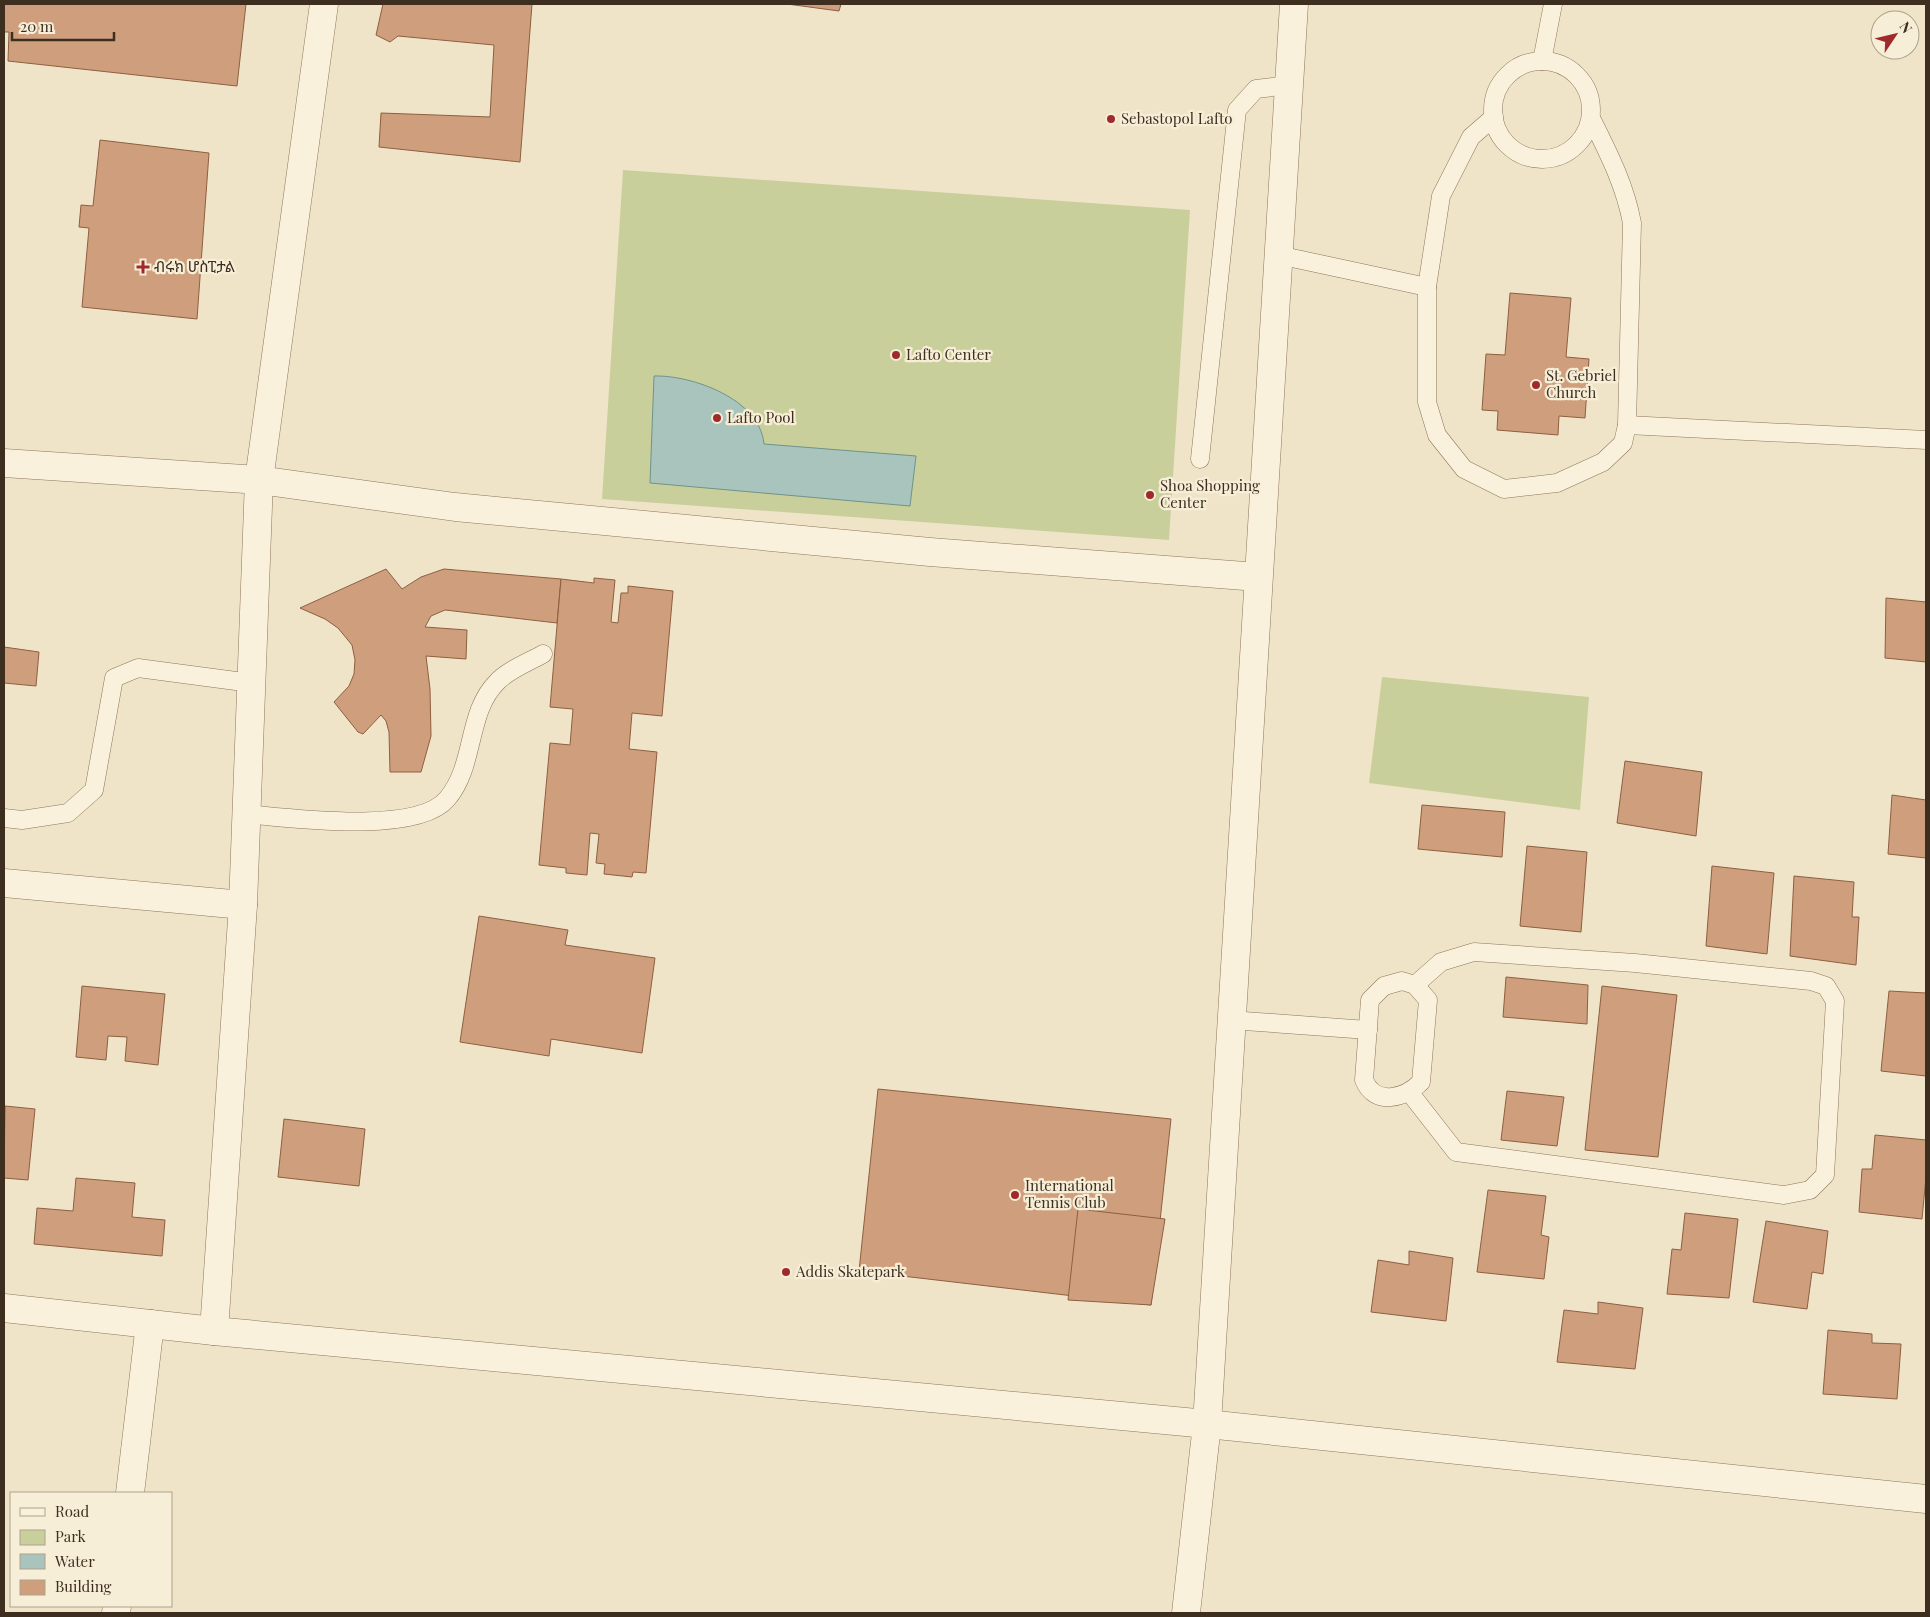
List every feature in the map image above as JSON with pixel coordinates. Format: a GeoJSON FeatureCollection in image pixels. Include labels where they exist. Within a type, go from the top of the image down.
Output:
{"type":"FeatureCollection","features":[{"type":"Feature","properties":{"kind":"street"},"geometry":{"type":"LineString","coordinates":[[214,1331],[243,905],[259,480],[324,4]]}},
{"type":"Feature","properties":{"kind":"street"},"geometry":{"type":"LineString","coordinates":[[1186,1613],[1207,1424],[1230,1020],[1294,4]]}},
{"type":"Feature","properties":{"kind":"street"},"geometry":{"type":"LineString","coordinates":[[4,463],[259,480],[455,507],[930,552],[1258,578]]}},
{"type":"Feature","properties":{"kind":"street"},"geometry":{"type":"LineString","coordinates":[[4,883],[243,905]]}},
{"type":"Feature","properties":{"kind":"street"},"geometry":{"type":"LineString","coordinates":[[4,1308],[214,1331],[1207,1424],[1926,1499]]}},
{"type":"Feature","properties":{"kind":"street"},"geometry":{"type":"LineString","coordinates":[[130,1492],[150,1324]]}},
{"type":"Feature","properties":{"kind":"lane"},"geometry":{"type":"LineString","coordinates":[[1542,61],[1553,4]]}},
{"type":"Feature","properties":{"kind":"lane"},"geometry":{"type":"LineString","coordinates":[[1494,117],[1470,137],[1441,196],[1427,287],[1427,402],[1437,435],[1464,469],[1504,489],[1557,483],[1603,462],[1623,443],[1627,425],[1632,223],[1627,197],[1591,118],[1590,101],[1584,85],[1573,72],[1542,61],[1526,64],[1511,72],[1500,85],[1494,100],[1494,117],[1498,132],[1508,145],[1520,154],[1535,159],[1550,159],[1565,154],[1577,145],[1586,132],[1591,118]]}},
{"type":"Feature","properties":{"kind":"lane"},"geometry":{"type":"LineString","coordinates":[[1200,459],[1237,110],[1256,89],[1289,85]]}},
{"type":"Feature","properties":{"kind":"lane"},"geometry":{"type":"LineString","coordinates":[[1278,255],[1427,287]]}},
{"type":"Feature","properties":{"kind":"lane"},"geometry":{"type":"LineString","coordinates":[[1627,425],[1926,440]]}},
{"type":"Feature","properties":{"kind":"lane"},"geometry":{"type":"LineString","coordinates":[[246,814],[346,823],[379,821],[424,813],[447,800],[462,772],[472,742],[478,708],[498,681],[543,654]]}},
{"type":"Feature","properties":{"kind":"lane"},"geometry":{"type":"LineString","coordinates":[[4,818],[22,820],[68,813],[94,790],[114,678],[138,668],[251,683]]}},
{"type":"Feature","properties":{"kind":"lane"},"geometry":{"type":"LineString","coordinates":[[1410,1093],[1456,1152],[1784,1195],[1810,1190],[1825,1175],[1835,1001],[1826,986],[1811,981],[1635,962],[1474,952],[1441,962],[1415,985]]}},
{"type":"Feature","properties":{"kind":"lane"},"geometry":{"type":"LineString","coordinates":[[1402,981],[1415,985],[1428,1000],[1422,1082],[1410,1093],[1390,1098],[1374,1096],[1368,1089],[1364,1080],[1368,1030],[1370,1000],[1384,986],[1402,981]]}},
{"type":"Feature","properties":{"kind":"lane"},"geometry":{"type":"LineString","coordinates":[[1230,1020],[1368,1030]]}},
{"type":"Feature","properties":{"kind":"green space","name":"Lafto Center"},"geometry":{"type":"Polygon","coordinates":[[[623,170],[1190,210],[1169,540],[602,499],[623,170]]]}},
{"type":"Feature","properties":{"kind":"green space"},"geometry":{"type":"Polygon","coordinates":[[[1382,677],[1589,697],[1580,810],[1369,783],[1382,677]]]}},
{"type":"Feature","properties":{"kind":"water"},"geometry":{"type":"Polygon","coordinates":[[[654,376],[687,380],[704,385],[737,402],[750,414],[760,428],[764,444],[916,456],[910,506],[650,483],[654,376]]]}},
{"type":"Feature","properties":{"kind":"building"},"geometry":{"type":"Polygon","coordinates":[[[4,4],[246,4],[237,86],[8,61],[9,32],[4,32],[4,4]]]}},
{"type":"Feature","properties":{"kind":"building"},"geometry":{"type":"Polygon","coordinates":[[[383,4],[532,4],[520,162],[379,147],[381,113],[490,117],[494,45],[398,36],[390,42],[376,35],[383,4]]]}},
{"type":"Feature","properties":{"kind":"building"},"geometry":{"type":"Polygon","coordinates":[[[787,4],[841,4],[839,11],[787,4]]]}},
{"type":"Feature","properties":{"kind":"building","name":"ብሩክ ሆስፒታል"},"geometry":{"type":"Polygon","coordinates":[[[100,140],[209,153],[197,319],[82,307],[89,228],[79,227],[81,205],[93,206],[100,140]]]}},
{"type":"Feature","properties":{"kind":"building","name":"St. Gebriel Church"},"geometry":{"type":"Polygon","coordinates":[[[1510,293],[1571,298],[1566,357],[1589,359],[1585,418],[1559,416],[1558,435],[1497,430],[1498,411],[1482,410],[1486,354],[1505,355],[1510,293]]]}},
{"type":"Feature","properties":{"kind":"building"},"geometry":{"type":"Polygon","coordinates":[[[386,569],[402,589],[421,577],[444,569],[561,579],[557,623],[445,610],[431,616],[425,627],[467,630],[466,659],[426,656],[430,689],[431,736],[421,772],[390,772],[389,732],[386,721],[381,715],[363,734],[358,732],[334,702],[349,686],[354,674],[355,660],[352,645],[338,628],[325,619],[300,608],[386,569]]]}},
{"type":"Feature","properties":{"kind":"building"},"geometry":{"type":"Polygon","coordinates":[[[594,578],[615,580],[611,622],[618,623],[621,593],[628,593],[628,586],[673,591],[662,716],[632,713],[629,749],[657,752],[646,873],[633,872],[632,877],[604,874],[605,864],[596,863],[599,834],[590,833],[587,875],[566,873],[566,868],[539,865],[550,743],[570,745],[573,709],[550,707],[561,579],[594,583],[594,578]]]}},
{"type":"Feature","properties":{"kind":"building"},"geometry":{"type":"Polygon","coordinates":[[[1886,598],[1926,602],[1926,662],[1885,658],[1886,598]]]}},
{"type":"Feature","properties":{"kind":"building"},"geometry":{"type":"Polygon","coordinates":[[[4,647],[39,652],[36,686],[4,683],[4,647]]]}},
{"type":"Feature","properties":{"kind":"building"},"geometry":{"type":"Polygon","coordinates":[[[1625,761],[1702,772],[1696,836],[1617,823],[1625,761]]]}},
{"type":"Feature","properties":{"kind":"building"},"geometry":{"type":"Polygon","coordinates":[[[1892,795],[1926,800],[1926,858],[1888,854],[1892,795]]]}},
{"type":"Feature","properties":{"kind":"building"},"geometry":{"type":"Polygon","coordinates":[[[1422,805],[1505,812],[1502,857],[1418,849],[1422,805]]]}},
{"type":"Feature","properties":{"kind":"building"},"geometry":{"type":"Polygon","coordinates":[[[1527,846],[1587,852],[1581,932],[1520,926],[1527,846]]]}},
{"type":"Feature","properties":{"kind":"building"},"geometry":{"type":"Polygon","coordinates":[[[1712,866],[1774,873],[1767,954],[1706,946],[1712,866]]]}},
{"type":"Feature","properties":{"kind":"building"},"geometry":{"type":"Polygon","coordinates":[[[1794,876],[1854,882],[1852,917],[1859,917],[1856,965],[1790,956],[1794,876]]]}},
{"type":"Feature","properties":{"kind":"building"},"geometry":{"type":"Polygon","coordinates":[[[479,916],[568,930],[565,945],[655,958],[642,1053],[551,1039],[549,1056],[460,1042],[479,916]]]}},
{"type":"Feature","properties":{"kind":"building"},"geometry":{"type":"Polygon","coordinates":[[[1506,977],[1588,985],[1587,1024],[1503,1017],[1506,977]]]}},
{"type":"Feature","properties":{"kind":"building"},"geometry":{"type":"Polygon","coordinates":[[[82,986],[165,994],[158,1065],[125,1061],[127,1037],[108,1036],[106,1060],[76,1057],[82,986]]]}},
{"type":"Feature","properties":{"kind":"building"},"geometry":{"type":"Polygon","coordinates":[[[1602,986],[1677,995],[1658,1157],[1585,1150],[1602,986]]]}},
{"type":"Feature","properties":{"kind":"building"},"geometry":{"type":"Polygon","coordinates":[[[1889,991],[1926,993],[1926,1076],[1881,1071],[1889,991]]]}},
{"type":"Feature","properties":{"kind":"building","name":"International Tennis Club"},"geometry":{"type":"Polygon","coordinates":[[[878,1089],[1171,1119],[1151,1305],[859,1271],[878,1089]]]}},
{"type":"Feature","properties":{"kind":"building"},"geometry":{"type":"Polygon","coordinates":[[[1507,1091],[1564,1097],[1557,1146],[1501,1140],[1507,1091]]]}},
{"type":"Feature","properties":{"kind":"building"},"geometry":{"type":"Polygon","coordinates":[[[5,1106],[35,1109],[28,1180],[4,1178],[5,1106]]]}},
{"type":"Feature","properties":{"kind":"building"},"geometry":{"type":"Polygon","coordinates":[[[284,1119],[365,1129],[359,1186],[278,1177],[284,1119]]]}},
{"type":"Feature","properties":{"kind":"building"},"geometry":{"type":"Polygon","coordinates":[[[1875,1135],[1926,1140],[1926,1177],[1922,1219],[1859,1212],[1862,1169],[1872,1169],[1875,1135]]]}},
{"type":"Feature","properties":{"kind":"building"},"geometry":{"type":"Polygon","coordinates":[[[76,1178],[135,1183],[132,1217],[165,1220],[162,1256],[34,1244],[37,1208],[73,1211],[76,1178]]]}},
{"type":"Feature","properties":{"kind":"building"},"geometry":{"type":"Polygon","coordinates":[[[1488,1190],[1546,1196],[1541,1235],[1549,1237],[1544,1279],[1477,1272],[1488,1190]]]}},
{"type":"Feature","properties":{"kind":"building"},"geometry":{"type":"Polygon","coordinates":[[[1078,1209],[1165,1219],[1151,1305],[1068,1300],[1078,1209]]]}},
{"type":"Feature","properties":{"kind":"building"},"geometry":{"type":"Polygon","coordinates":[[[1685,1213],[1738,1219],[1729,1298],[1667,1294],[1672,1249],[1681,1250],[1685,1213]]]}},
{"type":"Feature","properties":{"kind":"building"},"geometry":{"type":"Polygon","coordinates":[[[1766,1221],[1828,1231],[1823,1274],[1812,1272],[1807,1309],[1753,1302],[1766,1221]]]}},
{"type":"Feature","properties":{"kind":"building"},"geometry":{"type":"Polygon","coordinates":[[[1409,1251],[1453,1258],[1446,1321],[1371,1312],[1378,1260],[1409,1265],[1409,1251]]]}},
{"type":"Feature","properties":{"kind":"building"},"geometry":{"type":"Polygon","coordinates":[[[1598,1302],[1643,1308],[1635,1369],[1557,1362],[1564,1310],[1598,1314],[1598,1302]]]}},
{"type":"Feature","properties":{"kind":"building"},"geometry":{"type":"Polygon","coordinates":[[[1828,1330],[1872,1334],[1872,1343],[1901,1344],[1897,1399],[1823,1394],[1828,1330]]]}},
{"type":"Feature","properties":{"kind":"place","name":"Sebastopol Lafto"},"geometry":{"type":"Point","coordinates":[1111,119]}},
{"type":"Feature","properties":{"kind":"place","name":"ብሩክ ሆስፒታል"},"geometry":{"type":"Point","coordinates":[143,267]}},
{"type":"Feature","properties":{"kind":"place","name":"Lafto Center"},"geometry":{"type":"Point","coordinates":[896,355]}},
{"type":"Feature","properties":{"kind":"place","name":"St. Gebriel Church"},"geometry":{"type":"Point","coordinates":[1536,385]}},
{"type":"Feature","properties":{"kind":"place","name":"Lafto Pool"},"geometry":{"type":"Point","coordinates":[717,418]}},
{"type":"Feature","properties":{"kind":"place","name":"Shoa Shopping Center"},"geometry":{"type":"Point","coordinates":[1150,495]}},
{"type":"Feature","properties":{"kind":"place","name":"International Tennis Club"},"geometry":{"type":"Point","coordinates":[1015,1195]}},
{"type":"Feature","properties":{"kind":"place","name":"Addis Skatepark"},"geometry":{"type":"Point","coordinates":[786,1272]}}]}
